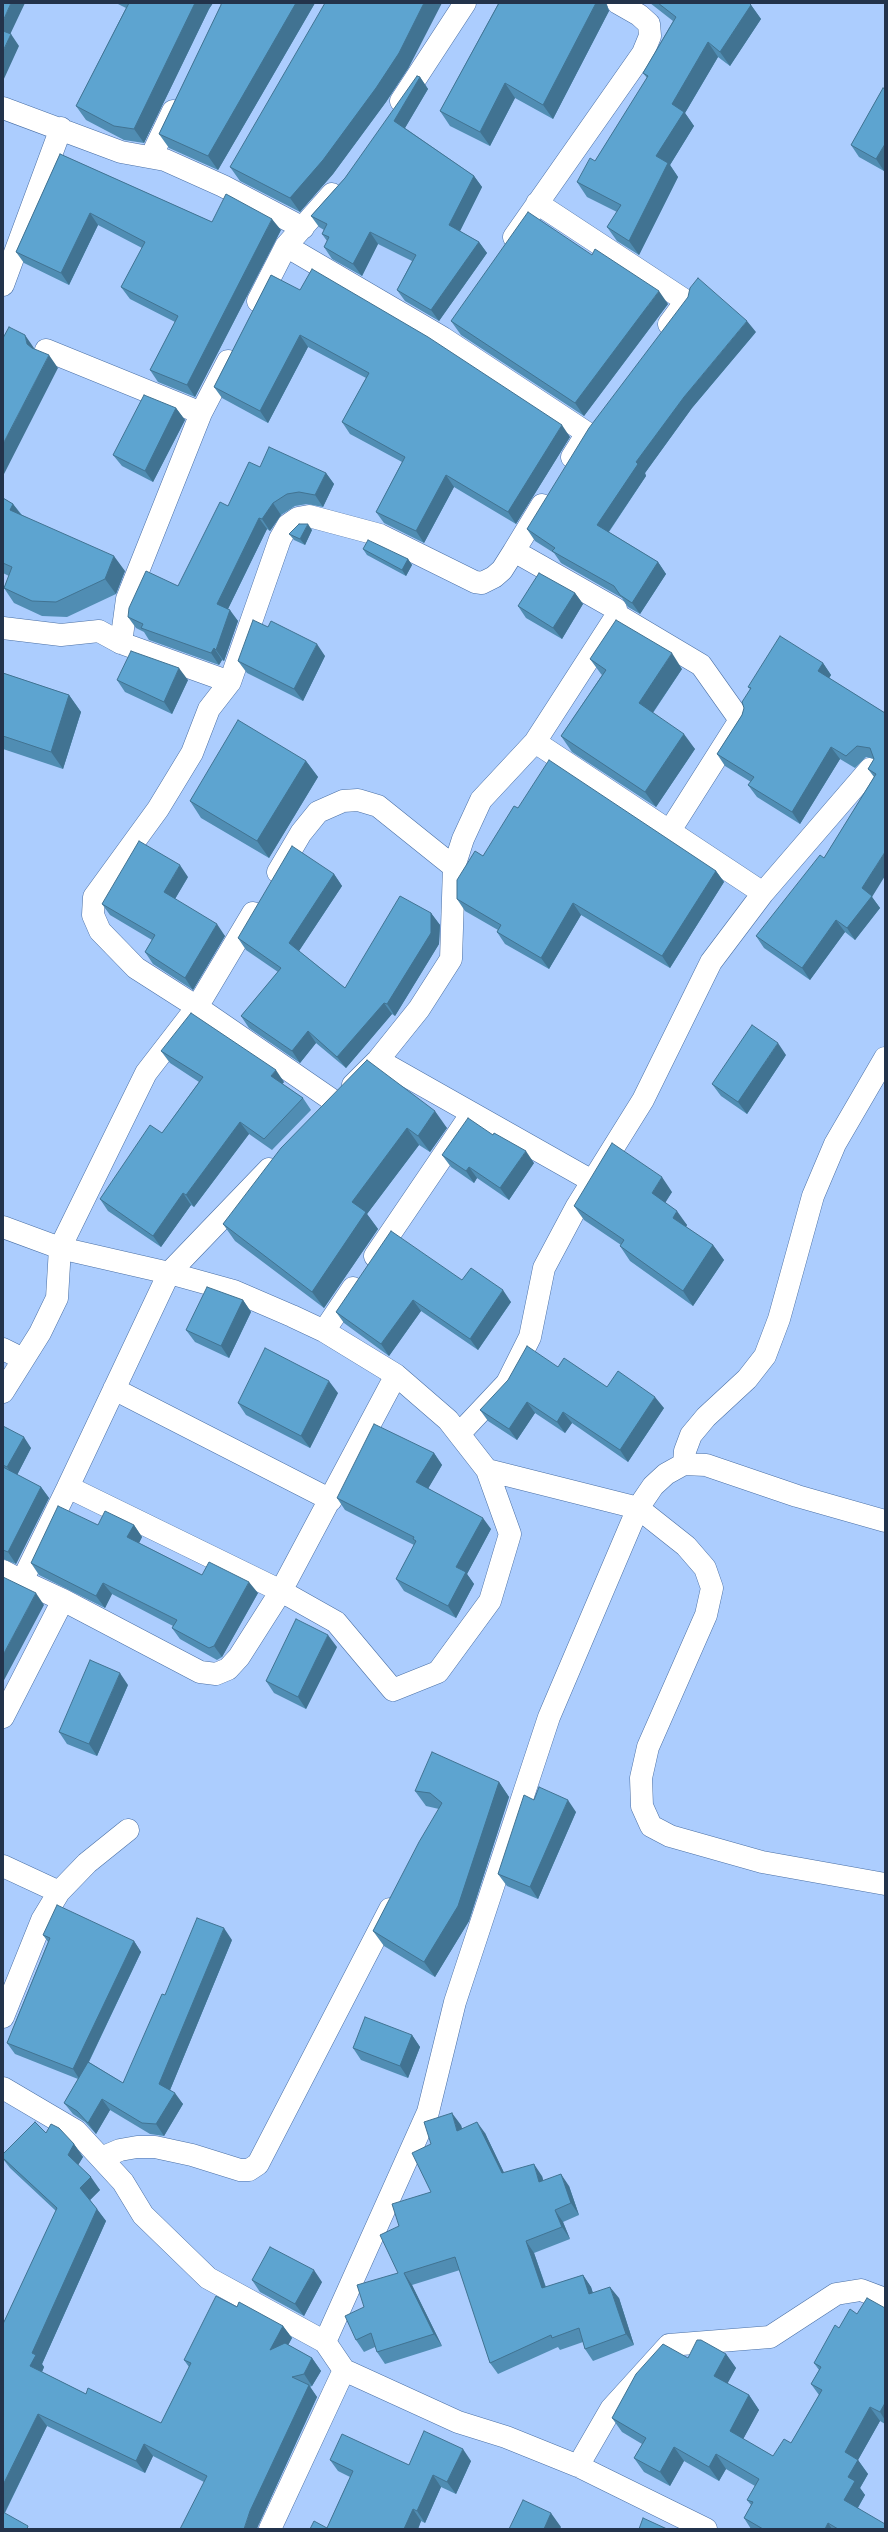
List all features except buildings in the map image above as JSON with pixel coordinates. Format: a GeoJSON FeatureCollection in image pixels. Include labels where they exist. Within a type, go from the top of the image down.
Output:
{"type":"FeatureCollection","features":[{"type":"Feature","properties":{"kind":"street"},"geometry":{"type":"LineString","coordinates":[[391,115],[465,3]]}},
{"type":"Feature","properties":{"kind":"street"},"geometry":{"type":"LineString","coordinates":[[502,254],[645,48],[650,36],[649,24],[639,15],[618,3]]}},
{"type":"Feature","properties":{"kind":"street"},"geometry":{"type":"LineString","coordinates":[[151,157],[182,93]]}},
{"type":"Feature","properties":{"kind":"street"},"geometry":{"type":"LineString","coordinates":[[3,108],[61,128],[121,152],[171,162],[223,186],[303,228]]}},
{"type":"Feature","properties":{"kind":"street"},"geometry":{"type":"LineString","coordinates":[[3,285],[61,128]]}},
{"type":"Feature","properties":{"kind":"street"},"geometry":{"type":"LineString","coordinates":[[223,186],[234,166]]}},
{"type":"Feature","properties":{"kind":"street"},"geometry":{"type":"LineString","coordinates":[[247,322],[286,246],[348,176]]}},
{"type":"Feature","properties":{"kind":"street"},"geometry":{"type":"LineString","coordinates":[[537,203],[686,301],[658,339]]}},
{"type":"Feature","properties":{"kind":"street"},"geometry":{"type":"LineString","coordinates":[[286,246],[449,330],[587,433]]}},
{"type":"Feature","properties":{"kind":"street"},"geometry":{"type":"LineString","coordinates":[[121,642],[127,599],[201,412],[236,343]]}},
{"type":"Feature","properties":{"kind":"street"},"geometry":{"type":"LineString","coordinates":[[46,350],[201,412]]}},
{"type":"Feature","properties":{"kind":"street"},"geometry":{"type":"LineString","coordinates":[[335,1102],[197,1007],[136,968],[100,931],[93,915],[94,897],[158,809],[192,752],[209,709],[230,682],[280,539],[288,525],[298,518],[309,516],[380,535],[475,582],[482,583],[494,577],[502,570],[587,433],[601,414]]}},
{"type":"Feature","properties":{"kind":"street"},"geometry":{"type":"LineString","coordinates":[[318,1119],[378,1060],[419,1009],[451,959],[454,867],[463,839],[481,800],[535,742],[617,615],[616,609],[514,551]]}},
{"type":"Feature","properties":{"kind":"street"},"geometry":{"type":"LineString","coordinates":[[617,615],[701,665],[740,720],[669,832]]}},
{"type":"Feature","properties":{"kind":"street"},"geometry":{"type":"LineString","coordinates":[[3,628],[61,635],[99,631],[121,642],[230,682]]}},
{"type":"Feature","properties":{"kind":"street"},"geometry":{"type":"LineString","coordinates":[[535,742],[763,893]]}},
{"type":"Feature","properties":{"kind":"street"},"geometry":{"type":"LineString","coordinates":[[459,1434],[507,1383],[530,1337],[544,1268],[592,1181],[642,1100],[711,962],[763,893],[870,769]]}},
{"type":"Feature","properties":{"kind":"street"},"geometry":{"type":"LineString","coordinates":[[3,1392],[40,1333],[57,1298],[60,1248],[146,1074],[197,1007],[301,833],[318,812],[343,802],[358,800],[378,806],[454,867]]}},
{"type":"Feature","properties":{"kind":"street"},"geometry":{"type":"LineString","coordinates":[[684,1464],[685,1451],[691,1435],[706,1417],[747,1380],[765,1356],[779,1319],[813,1196],[835,1144],[885,1058]]}},
{"type":"Feature","properties":{"kind":"street"},"geometry":{"type":"LineString","coordinates":[[378,1060],[592,1181]]}},
{"type":"Feature","properties":{"kind":"street"},"geometry":{"type":"LineString","coordinates":[[324,1331],[472,1113]]}},
{"type":"Feature","properties":{"kind":"street"},"geometry":{"type":"LineString","coordinates":[[22,1581],[169,1273],[285,1154]]}},
{"type":"Feature","properties":{"kind":"street"},"geometry":{"type":"LineString","coordinates":[[3,1227],[60,1248],[169,1273],[234,1291],[324,1331],[396,1375],[448,1420],[487,1470],[510,1534],[490,1601],[438,1672],[393,1690],[336,1622],[281,1591],[68,1487]]}},
{"type":"Feature","properties":{"kind":"street"},"geometry":{"type":"LineString","coordinates":[[3,1349],[23,1359]]}},
{"type":"Feature","properties":{"kind":"street"},"geometry":{"type":"LineString","coordinates":[[3,1571],[63,1600],[200,1672],[216,1674],[228,1669],[240,1657],[281,1591],[331,1500],[396,1375]]}},
{"type":"Feature","properties":{"kind":"street"},"geometry":{"type":"LineString","coordinates":[[114,1389],[331,1500]]}},
{"type":"Feature","properties":{"kind":"street"},"geometry":{"type":"LineString","coordinates":[[325,2342],[428,2112],[455,2002],[549,1717],[638,1508],[653,1486],[666,1474],[684,1464],[706,1465],[797,1496],[885,1521]]}},
{"type":"Feature","properties":{"kind":"street"},"geometry":{"type":"LineString","coordinates":[[487,1470],[638,1508],[686,1546],[705,1568],[712,1588],[706,1615],[648,1747],[641,1778],[642,1806],[651,1826],[670,1836],[762,1862],[885,1884]]}},
{"type":"Feature","properties":{"kind":"street"},"geometry":{"type":"LineString","coordinates":[[3,1717],[63,1600]]}},
{"type":"Feature","properties":{"kind":"street"},"geometry":{"type":"LineString","coordinates":[[3,2017],[42,1920],[59,1892],[87,1863],[128,1830]]}},
{"type":"Feature","properties":{"kind":"street"},"geometry":{"type":"LineString","coordinates":[[3,1866],[59,1892]]}},
{"type":"Feature","properties":{"kind":"street"},"geometry":{"type":"LineString","coordinates":[[101,2158],[120,2150],[137,2147],[155,2147],[192,2155],[240,2170],[249,2170],[258,2164],[399,1891]]}},
{"type":"Feature","properties":{"kind":"street"},"geometry":{"type":"LineString","coordinates":[[3,2088],[76,2131],[123,2182],[143,2215],[208,2278],[325,2342],[344,2370],[458,2422],[506,2437],[578,2466],[706,2529]]}},
{"type":"Feature","properties":{"kind":"street"},"geometry":{"type":"LineString","coordinates":[[578,2466],[611,2409],[669,2345],[770,2337],[836,2294],[861,2290],[885,2299]]}},
{"type":"Feature","properties":{"kind":"street"},"geometry":{"type":"LineString","coordinates":[[270,2529],[344,2370]]}}]}
